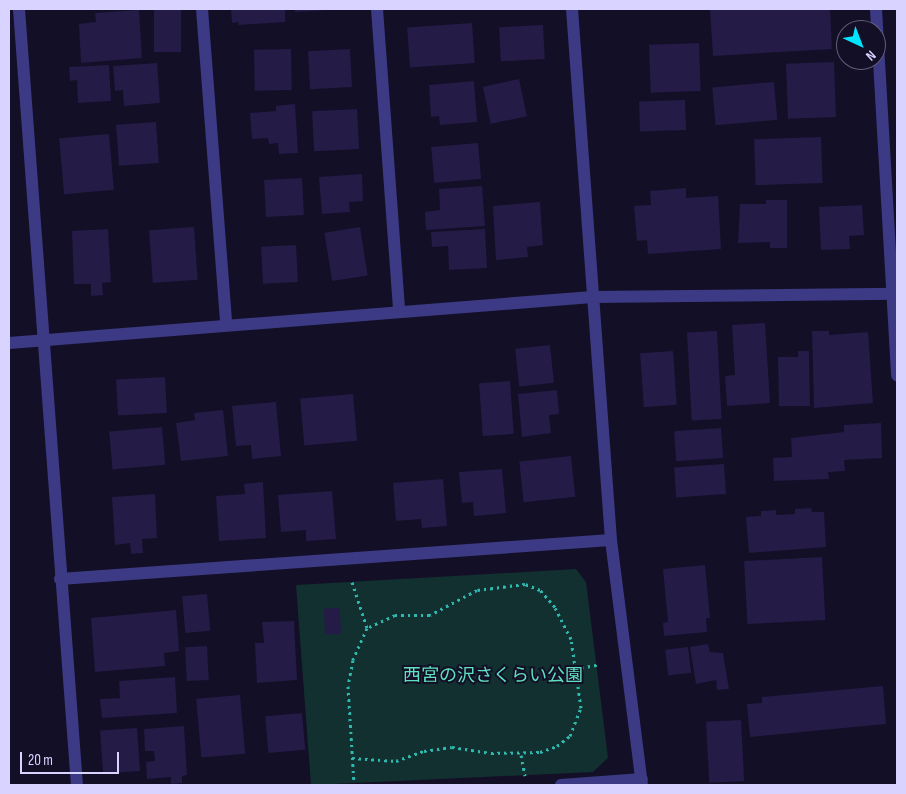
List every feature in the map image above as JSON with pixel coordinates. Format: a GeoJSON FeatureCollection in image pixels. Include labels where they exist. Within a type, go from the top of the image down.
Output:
{"type":"FeatureCollection","features":[{"type":"Feature","properties":{"kind":"street"},"geometry":{"type":"LineString","coordinates":[[19,9],[42,340],[77,785]]}},
{"type":"Feature","properties":{"kind":"street"},"geometry":{"type":"LineString","coordinates":[[202,9],[226,324]]}},
{"type":"Feature","properties":{"kind":"street"},"geometry":{"type":"LineString","coordinates":[[377,9],[400,311]]}},
{"type":"Feature","properties":{"kind":"street"},"geometry":{"type":"LineString","coordinates":[[561,785],[642,782],[611,540],[572,9]]}},
{"type":"Feature","properties":{"kind":"street"},"geometry":{"type":"LineString","coordinates":[[876,9],[895,294],[897,376]]}},
{"type":"Feature","properties":{"kind":"street"},"geometry":{"type":"LineString","coordinates":[[9,343],[226,324],[592,296],[895,294]]}},
{"type":"Feature","properties":{"kind":"street"},"geometry":{"type":"LineString","coordinates":[[60,578],[611,540]]}},
{"type":"Feature","properties":{"kind":"path"},"geometry":{"type":"LineString","coordinates":[[349,573],[367,628],[353,660],[348,686],[354,785]]}},
{"type":"Feature","properties":{"kind":"path"},"geometry":{"type":"LineString","coordinates":[[352,758],[396,761],[424,751],[452,747],[521,755],[557,746],[570,736],[580,708],[571,638],[555,606],[540,590],[525,584],[477,590],[430,615],[396,615],[367,628]]}},
{"type":"Feature","properties":{"kind":"path"},"geometry":{"type":"LineString","coordinates":[[575,669],[600,664]]}},
{"type":"Feature","properties":{"kind":"path"},"geometry":{"type":"LineString","coordinates":[[521,755],[525,776]]}},
{"type":"Feature","properties":{"kind":"green space","name":"西宮の沢さくらい公園"},"geometry":{"type":"Polygon","coordinates":[[[576,569],[586,582],[608,758],[593,772],[311,785],[296,585],[576,569]]]}},
{"type":"Feature","properties":{"kind":"building"},"geometry":{"type":"Polygon","coordinates":[[[154,9],[181,9],[181,52],[154,52],[154,9]]]}},
{"type":"Feature","properties":{"kind":"building"},"geometry":{"type":"Polygon","coordinates":[[[231,9],[285,9],[285,22],[238,25],[239,22],[232,23],[231,9]]]}},
{"type":"Feature","properties":{"kind":"building"},"geometry":{"type":"Polygon","coordinates":[[[295,9],[328,9],[328,10],[295,12],[295,9]]]}},
{"type":"Feature","properties":{"kind":"building"},"geometry":{"type":"Polygon","coordinates":[[[710,9],[830,9],[832,49],[713,56],[710,9]]]}},
{"type":"Feature","properties":{"kind":"building"},"geometry":{"type":"Polygon","coordinates":[[[139,10],[142,58],[81,63],[79,24],[96,22],[95,13],[139,10]]]}},
{"type":"Feature","properties":{"kind":"building"},"geometry":{"type":"Polygon","coordinates":[[[472,23],[475,63],[410,67],[407,28],[472,23]]]}},
{"type":"Feature","properties":{"kind":"building"},"geometry":{"type":"Polygon","coordinates":[[[543,25],[545,59],[501,61],[499,27],[543,25]]]}},
{"type":"Feature","properties":{"kind":"building"},"geometry":{"type":"Polygon","coordinates":[[[699,43],[701,91],[651,93],[649,45],[699,43]]]}},
{"type":"Feature","properties":{"kind":"building"},"geometry":{"type":"Polygon","coordinates":[[[291,49],[292,90],[255,91],[254,50],[291,49]]]}},
{"type":"Feature","properties":{"kind":"building"},"geometry":{"type":"Polygon","coordinates":[[[350,49],[352,87],[310,89],[308,51],[350,49]]]}},
{"type":"Feature","properties":{"kind":"building"},"geometry":{"type":"Polygon","coordinates":[[[834,62],[836,117],[788,119],[786,64],[834,62]]]}},
{"type":"Feature","properties":{"kind":"building"},"geometry":{"type":"Polygon","coordinates":[[[157,63],[160,103],[124,106],[123,90],[115,91],[113,66],[157,63]]]}},
{"type":"Feature","properties":{"kind":"building"},"geometry":{"type":"Polygon","coordinates":[[[109,65],[111,101],[78,103],[77,80],[70,81],[69,67],[109,65]]]}},
{"type":"Feature","properties":{"kind":"building"},"geometry":{"type":"Polygon","coordinates":[[[519,79],[527,116],[491,124],[483,87],[519,79]]]}},
{"type":"Feature","properties":{"kind":"building"},"geometry":{"type":"Polygon","coordinates":[[[474,81],[477,122],[440,125],[439,116],[431,117],[429,85],[474,81]]]}},
{"type":"Feature","properties":{"kind":"building"},"geometry":{"type":"Polygon","coordinates":[[[774,82],[777,120],[716,125],[712,87],[774,82]]]}},
{"type":"Feature","properties":{"kind":"building"},"geometry":{"type":"Polygon","coordinates":[[[685,100],[686,130],[640,132],[639,102],[685,100]]]}},
{"type":"Feature","properties":{"kind":"building"},"geometry":{"type":"Polygon","coordinates":[[[295,104],[298,153],[279,154],[278,143],[269,144],[268,138],[252,139],[250,113],[276,111],[276,106],[295,104]]]}},
{"type":"Feature","properties":{"kind":"building"},"geometry":{"type":"Polygon","coordinates":[[[357,109],[359,149],[314,151],[312,111],[357,109]]]}},
{"type":"Feature","properties":{"kind":"building"},"geometry":{"type":"Polygon","coordinates":[[[156,122],[159,163],[119,166],[116,125],[156,122]]]}},
{"type":"Feature","properties":{"kind":"building"},"geometry":{"type":"Polygon","coordinates":[[[109,134],[114,190],[64,194],[59,138],[109,134]]]}},
{"type":"Feature","properties":{"kind":"building"},"geometry":{"type":"Polygon","coordinates":[[[821,137],[823,183],[756,185],[754,139],[821,137]]]}},
{"type":"Feature","properties":{"kind":"building"},"geometry":{"type":"Polygon","coordinates":[[[478,143],[481,179],[434,183],[431,147],[478,143]]]}},
{"type":"Feature","properties":{"kind":"building"},"geometry":{"type":"Polygon","coordinates":[[[362,174],[363,201],[349,202],[350,212],[322,214],[319,177],[362,174]]]}},
{"type":"Feature","properties":{"kind":"building"},"geometry":{"type":"Polygon","coordinates":[[[302,178],[304,215],[266,217],[264,180],[302,178]]]}},
{"type":"Feature","properties":{"kind":"building"},"geometry":{"type":"Polygon","coordinates":[[[482,186],[485,226],[426,230],[425,212],[440,210],[439,189],[482,186]]]}},
{"type":"Feature","properties":{"kind":"building"},"geometry":{"type":"Polygon","coordinates":[[[686,188],[686,198],[718,196],[721,249],[648,254],[647,240],[637,241],[634,206],[651,205],[650,191],[686,188]]]}},
{"type":"Feature","properties":{"kind":"building"},"geometry":{"type":"Polygon","coordinates":[[[766,200],[787,200],[787,248],[770,248],[770,242],[738,243],[740,204],[766,204],[766,200]]]}},
{"type":"Feature","properties":{"kind":"building"},"geometry":{"type":"Polygon","coordinates":[[[540,202],[543,245],[527,247],[528,257],[496,260],[493,206],[540,202]]]}},
{"type":"Feature","properties":{"kind":"building"},"geometry":{"type":"Polygon","coordinates":[[[862,205],[864,235],[849,236],[850,249],[821,250],[819,207],[862,205]]]}},
{"type":"Feature","properties":{"kind":"building"},"geometry":{"type":"Polygon","coordinates":[[[194,227],[198,280],[153,283],[149,230],[194,227]]]}},
{"type":"Feature","properties":{"kind":"building"},"geometry":{"type":"Polygon","coordinates":[[[360,227],[368,275],[332,281],[324,233],[360,227]]]}},
{"type":"Feature","properties":{"kind":"building"},"geometry":{"type":"Polygon","coordinates":[[[108,229],[111,282],[102,283],[103,295],[91,296],[91,284],[74,284],[72,231],[108,229]]]}},
{"type":"Feature","properties":{"kind":"building"},"geometry":{"type":"Polygon","coordinates":[[[485,229],[487,268],[449,270],[448,246],[432,247],[431,232],[485,229]]]}},
{"type":"Feature","properties":{"kind":"building"},"geometry":{"type":"Polygon","coordinates":[[[296,245],[298,282],[263,284],[261,247],[296,245]]]}},
{"type":"Feature","properties":{"kind":"building"},"geometry":{"type":"Polygon","coordinates":[[[765,323],[770,403],[727,406],[725,376],[735,375],[732,325],[765,323]]]}},
{"type":"Feature","properties":{"kind":"building"},"geometry":{"type":"Polygon","coordinates":[[[717,331],[722,419],[692,420],[687,333],[717,331]]]}},
{"type":"Feature","properties":{"kind":"building"},"geometry":{"type":"Polygon","coordinates":[[[812,331],[829,331],[829,335],[868,332],[873,403],[814,408],[812,331]]]}},
{"type":"Feature","properties":{"kind":"building"},"geometry":{"type":"Polygon","coordinates":[[[550,345],[554,383],[519,386],[515,349],[550,345]]]}},
{"type":"Feature","properties":{"kind":"building"},"geometry":{"type":"Polygon","coordinates":[[[673,351],[677,405],[644,407],[640,353],[673,351]]]}},
{"type":"Feature","properties":{"kind":"building"},"geometry":{"type":"Polygon","coordinates":[[[798,351],[809,351],[810,406],[779,406],[778,357],[798,357],[798,351]]]}},
{"type":"Feature","properties":{"kind":"building"},"geometry":{"type":"Polygon","coordinates":[[[165,377],[167,413],[118,416],[116,380],[165,377]]]}},
{"type":"Feature","properties":{"kind":"building"},"geometry":{"type":"Polygon","coordinates":[[[510,381],[514,434],[483,436],[479,383],[510,381]]]}},
{"type":"Feature","properties":{"kind":"building"},"geometry":{"type":"Polygon","coordinates":[[[557,390],[559,414],[549,415],[551,433],[522,437],[518,394],[557,390]]]}},
{"type":"Feature","properties":{"kind":"building"},"geometry":{"type":"Polygon","coordinates":[[[353,394],[357,441],[304,445],[300,399],[353,394]]]}},
{"type":"Feature","properties":{"kind":"building"},"geometry":{"type":"Polygon","coordinates":[[[276,402],[281,456],[252,459],[251,445],[236,446],[232,406],[276,402]]]}},
{"type":"Feature","properties":{"kind":"building"},"geometry":{"type":"Polygon","coordinates":[[[223,410],[228,456],[181,461],[176,423],[195,420],[194,413],[223,410]]]}},
{"type":"Feature","properties":{"kind":"building"},"geometry":{"type":"Polygon","coordinates":[[[881,423],[882,458],[844,460],[845,471],[828,472],[829,479],[774,481],[773,458],[792,457],[791,438],[844,432],[844,425],[881,423]]]}},
{"type":"Feature","properties":{"kind":"building"},"geometry":{"type":"Polygon","coordinates":[[[162,427],[165,465],[113,469],[109,432],[162,427]]]}},
{"type":"Feature","properties":{"kind":"building"},"geometry":{"type":"Polygon","coordinates":[[[721,428],[723,458],[676,461],[674,431],[721,428]]]}},
{"type":"Feature","properties":{"kind":"building"},"geometry":{"type":"Polygon","coordinates":[[[571,456],[575,497],[524,502],[519,461],[571,456]]]}},
{"type":"Feature","properties":{"kind":"building"},"geometry":{"type":"Polygon","coordinates":[[[724,464],[726,494],[676,497],[674,467],[724,464]]]}},
{"type":"Feature","properties":{"kind":"building"},"geometry":{"type":"Polygon","coordinates":[[[502,469],[506,513],[474,516],[473,502],[462,503],[459,472],[502,469]]]}},
{"type":"Feature","properties":{"kind":"building"},"geometry":{"type":"Polygon","coordinates":[[[443,479],[447,526],[422,528],[421,519],[396,521],[393,483],[443,479]]]}},
{"type":"Feature","properties":{"kind":"building"},"geometry":{"type":"Polygon","coordinates":[[[263,482],[266,538],[219,541],[216,496],[245,494],[244,484],[263,482]]]}},
{"type":"Feature","properties":{"kind":"building"},"geometry":{"type":"Polygon","coordinates":[[[332,491],[336,539],[306,541],[306,530],[281,532],[278,495],[332,491]]]}},
{"type":"Feature","properties":{"kind":"building"},"geometry":{"type":"Polygon","coordinates":[[[155,494],[157,538],[142,539],[143,553],[131,554],[130,543],[115,545],[112,497],[155,494]]]}},
{"type":"Feature","properties":{"kind":"building"},"geometry":{"type":"Polygon","coordinates":[[[811,508],[812,512],[824,512],[826,547],[749,553],[746,517],[761,516],[761,511],[776,510],[776,515],[795,514],[795,509],[811,508]]]}},
{"type":"Feature","properties":{"kind":"building"},"geometry":{"type":"Polygon","coordinates":[[[822,557],[825,620],[747,624],[744,561],[822,557]]]}},
{"type":"Feature","properties":{"kind":"building"},"geometry":{"type":"Polygon","coordinates":[[[705,565],[710,618],[706,618],[707,632],[664,636],[663,623],[668,622],[663,569],[705,565]]]}},
{"type":"Feature","properties":{"kind":"building"},"geometry":{"type":"Polygon","coordinates":[[[207,594],[210,631],[185,633],[182,596],[207,594]]]}},
{"type":"Feature","properties":{"kind":"building"},"geometry":{"type":"Polygon","coordinates":[[[340,608],[341,634],[325,635],[324,609],[340,608]]]}},
{"type":"Feature","properties":{"kind":"building"},"geometry":{"type":"Polygon","coordinates":[[[176,610],[179,651],[164,653],[165,666],[95,672],[91,618],[176,610]]]}},
{"type":"Feature","properties":{"kind":"building"},"geometry":{"type":"Polygon","coordinates":[[[294,621],[297,680],[257,683],[255,643],[264,643],[262,622],[294,621]]]}},
{"type":"Feature","properties":{"kind":"building"},"geometry":{"type":"Polygon","coordinates":[[[708,644],[710,652],[723,653],[729,689],[717,690],[716,680],[696,684],[690,647],[708,644]]]}},
{"type":"Feature","properties":{"kind":"building"},"geometry":{"type":"Polygon","coordinates":[[[207,646],[209,680],[187,681],[185,647],[207,646]]]}},
{"type":"Feature","properties":{"kind":"building"},"geometry":{"type":"Polygon","coordinates":[[[688,647],[691,673],[668,676],[665,650],[688,647]]]}},
{"type":"Feature","properties":{"kind":"building"},"geometry":{"type":"Polygon","coordinates":[[[175,677],[177,713],[102,718],[100,699],[120,698],[119,681],[175,677]]]}},
{"type":"Feature","properties":{"kind":"building"},"geometry":{"type":"Polygon","coordinates":[[[883,686],[886,724],[750,737],[747,704],[762,703],[762,697],[883,686]]]}},
{"type":"Feature","properties":{"kind":"building"},"geometry":{"type":"Polygon","coordinates":[[[240,695],[245,754],[201,758],[196,699],[240,695]]]}},
{"type":"Feature","properties":{"kind":"building"},"geometry":{"type":"Polygon","coordinates":[[[302,713],[305,750],[268,753],[265,716],[302,713]]]}},
{"type":"Feature","properties":{"kind":"building"},"geometry":{"type":"Polygon","coordinates":[[[741,720],[744,781],[709,783],[706,722],[741,720]]]}},
{"type":"Feature","properties":{"kind":"building"},"geometry":{"type":"Polygon","coordinates":[[[184,726],[187,775],[182,776],[182,783],[171,784],[171,777],[147,779],[146,762],[155,761],[154,751],[145,751],[144,729],[184,726]]]}},
{"type":"Feature","properties":{"kind":"building"},"geometry":{"type":"Polygon","coordinates":[[[137,728],[140,771],[103,773],[100,731],[137,728]]]}}]}
